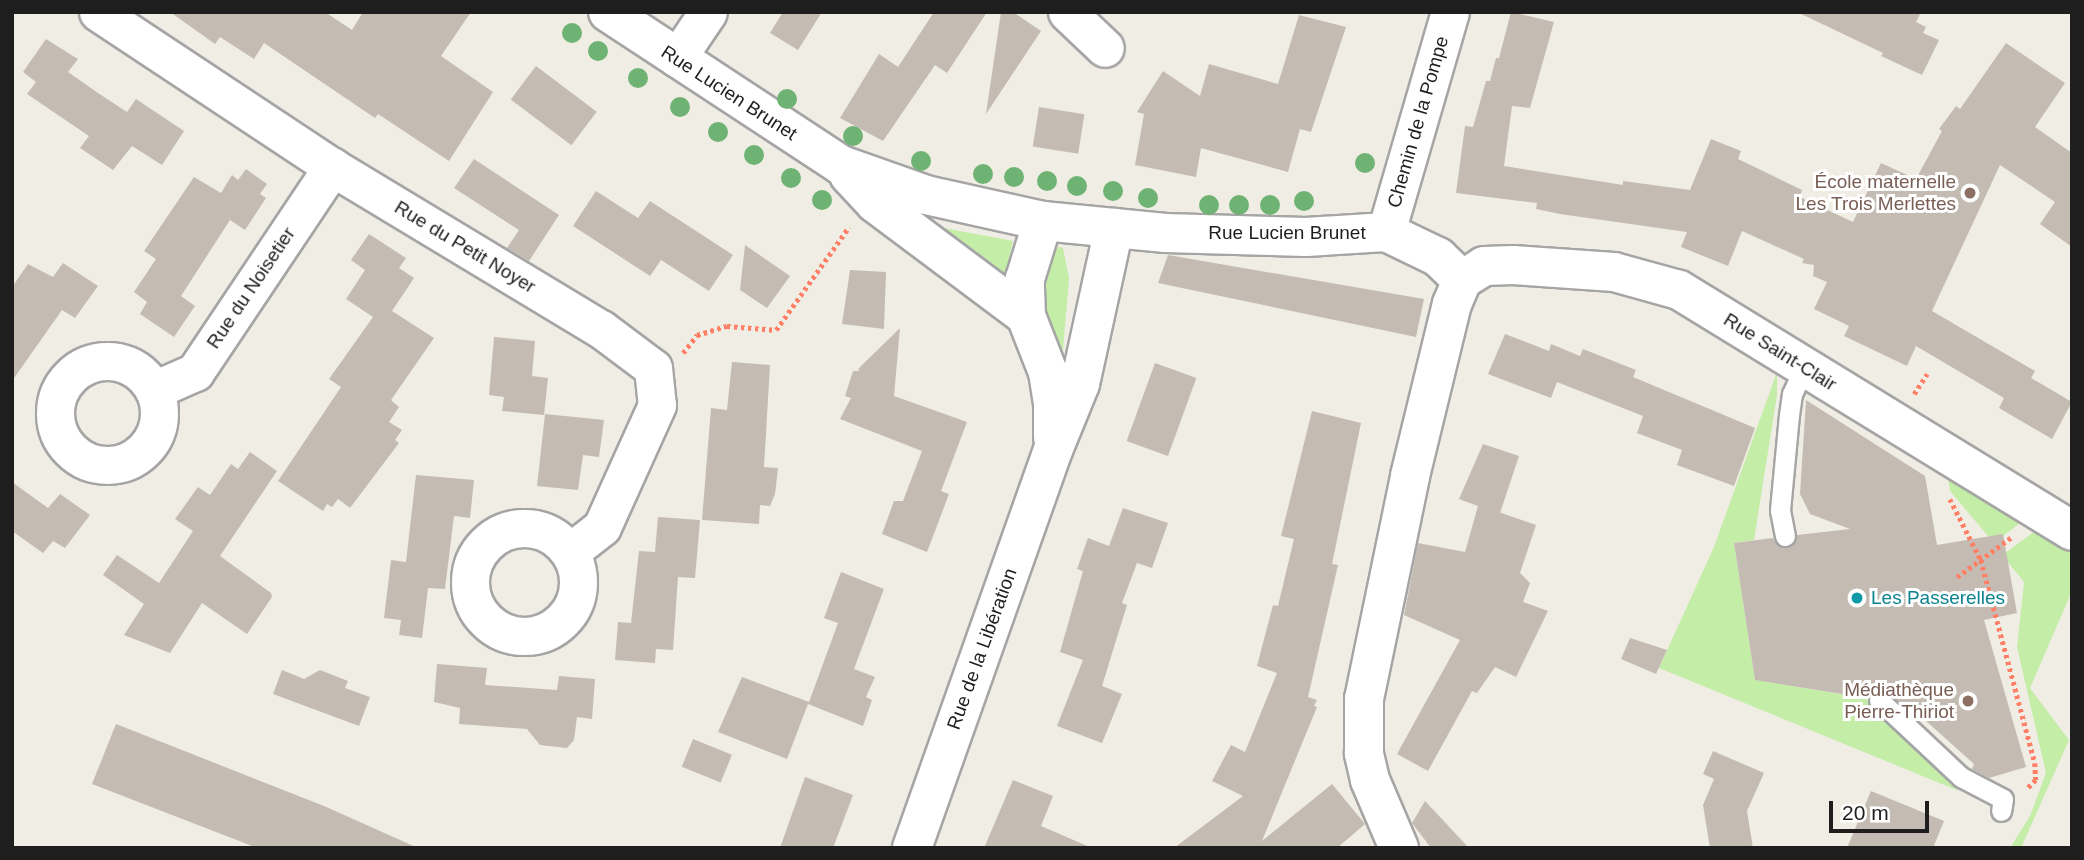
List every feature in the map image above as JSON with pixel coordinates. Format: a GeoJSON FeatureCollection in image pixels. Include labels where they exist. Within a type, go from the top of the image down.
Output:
{"type":"FeatureCollection","features":[{"type":"Feature","properties":{"kind":"street","name":"Rue du Petit Noyer"},"geometry":{"type":"LineString","coordinates":[[98,12],[331,167],[601,329],[653,368],[655,387]]}},
{"type":"Feature","properties":{"kind":"street","name":"Rue Lucien Brunet"},"geometry":{"type":"LineString","coordinates":[[608,12],[841,165],[926,195],[976,209],[1044,221],[1114,229],[1306,237],[1386,232],[1438,257],[1462,280]]}},
{"type":"Feature","properties":{"kind":"street"},"geometry":{"type":"LineString","coordinates":[[677,58],[708,12]]}},
{"type":"Feature","properties":{"kind":"street"},"geometry":{"type":"LineString","coordinates":[[1067,12],[1105,48]]}},
{"type":"Feature","properties":{"kind":"street","name":"Chemin de la Pompe"},"geometry":{"type":"LineString","coordinates":[[1386,232],[1450,12]]}},
{"type":"Feature","properties":{"kind":"street"},"geometry":{"type":"LineString","coordinates":[[841,165],[869,197],[1026,316]]}},
{"type":"Feature","properties":{"kind":"street","name":"Rue du Noisetier"},"geometry":{"type":"LineString","coordinates":[[154,390],[195,372],[331,167]]}},
{"type":"Feature","properties":{"kind":"street","name":"Rue de la Libération"},"geometry":{"type":"LineString","coordinates":[[1044,221],[1025,279],[1026,316],[1048,372],[1054,405],[1053,450]]}},
{"type":"Feature","properties":{"kind":"street","name":"Rue de la Libération"},"geometry":{"type":"LineString","coordinates":[[912,848],[1053,450],[1080,383],[1114,229]]}},
{"type":"Feature","properties":{"kind":"street","name":"Rue Saint-Clair"},"geometry":{"type":"LineString","coordinates":[[1462,280],[1484,267],[1513,265],[1614,272],[1679,290],[2072,531]]}},
{"type":"Feature","properties":{"kind":"street"},"geometry":{"type":"LineString","coordinates":[[1399,848],[1370,780],[1364,753],[1364,699],[1410,475],[1452,304],[1462,280]]}},
{"type":"Feature","properties":{"kind":"street"},"geometry":{"type":"LineString","coordinates":[[570,552],[602,527],[657,405],[655,387]]}},
{"type":"Feature","properties":{"kind":"lane"},"geometry":{"type":"LineString","coordinates":[[1785,536],[1780,510],[1789,415],[1792,394],[1804,368]]}},
{"type":"Feature","properties":{"kind":"lane"},"geometry":{"type":"LineString","coordinates":[[1879,700],[1962,778],[1999,795],[2003,807]]}},
{"type":"Feature","properties":{"kind":"path"},"geometry":{"type":"LineString","coordinates":[[655,387],[697,335],[727,326],[776,330],[869,197]]}},
{"type":"Feature","properties":{"kind":"path"},"geometry":{"type":"LineString","coordinates":[[1945,490],[1981,560],[2035,764],[2036,780],[2031,787],[2003,807]]}},
{"type":"Feature","properties":{"kind":"path"},"geometry":{"type":"LineString","coordinates":[[1957,577],[2022,529]]}},
{"type":"Feature","properties":{"kind":"green space"},"geometry":{"type":"Polygon","coordinates":[[[933,226],[1013,241],[1005,275],[1002,274],[933,226]]]}},
{"type":"Feature","properties":{"kind":"green space"},"geometry":{"type":"Polygon","coordinates":[[[1059,247],[1063,248],[1069,278],[1062,362],[1046,323],[1040,294],[1051,256],[1059,247]]]}},
{"type":"Feature","properties":{"kind":"green space"},"geometry":{"type":"Polygon","coordinates":[[[1777,372],[1777,395],[1754,540],[1734,543],[1755,680],[1865,698],[1959,791],[1659,668],[1714,547],[1777,372]]]}},
{"type":"Feature","properties":{"kind":"green space"},"geometry":{"type":"Polygon","coordinates":[[[1948,479],[2020,523],[1994,543],[1950,491],[1948,479]]]}},
{"type":"Feature","properties":{"kind":"green space"},"geometry":{"type":"Polygon","coordinates":[[[2034,532],[2072,554],[2072,591],[2030,688],[2069,740],[2021,848],[2010,848],[2030,816],[2046,773],[2017,647],[2024,582],[2002,555],[2034,532]]]}},
{"type":"Feature","properties":{"kind":"building"},"geometry":{"type":"Polygon","coordinates":[[[170,12],[325,12],[352,30],[363,12],[471,12],[441,56],[493,92],[449,161],[378,114],[375,118],[264,43],[254,59],[220,37],[215,44],[170,12]]]}},
{"type":"Feature","properties":{"kind":"building"},"geometry":{"type":"Polygon","coordinates":[[[783,12],[822,12],[798,50],[770,33],[783,12]]]}},
{"type":"Feature","properties":{"kind":"building"},"geometry":{"type":"Polygon","coordinates":[[[934,12],[987,12],[947,73],[935,65],[883,141],[840,118],[879,54],[898,67],[934,12]]]}},
{"type":"Feature","properties":{"kind":"building"},"geometry":{"type":"Polygon","coordinates":[[[1001,12],[1013,12],[1041,31],[986,114],[1001,12]]]}},
{"type":"Feature","properties":{"kind":"building"},"geometry":{"type":"Polygon","coordinates":[[[1511,12],[1554,22],[1530,108],[1512,106],[1504,166],[1623,185],[1623,181],[1690,190],[1711,139],[1741,151],[1738,159],[1802,190],[1800,197],[1853,222],[1881,163],[1916,179],[1942,131],[1939,129],[1956,106],[1960,109],[2006,43],[2065,83],[2035,127],[2072,153],[2072,247],[2040,224],[2055,202],[2000,165],[1932,311],[2035,371],[2031,378],[2072,402],[2052,439],[1999,408],[2004,398],[1916,346],[1907,366],[1844,336],[1849,326],[1814,309],[1827,282],[1813,276],[1814,265],[1802,263],[1804,259],[1742,231],[1728,266],[1681,247],[1687,232],[1560,214],[1536,209],[1537,203],[1456,193],[1465,126],[1473,127],[1486,81],[1490,81],[1496,58],[1499,58],[1511,12]]]}},
{"type":"Feature","properties":{"kind":"building"},"geometry":{"type":"Polygon","coordinates":[[[1797,12],[1921,12],[1916,22],[1926,27],[1923,33],[1939,40],[1922,75],[1797,12]]]}},
{"type":"Feature","properties":{"kind":"building"},"geometry":{"type":"Polygon","coordinates":[[[1299,15],[1346,27],[1311,132],[1300,129],[1288,172],[1201,148],[1196,177],[1135,165],[1144,114],[1137,112],[1163,71],[1200,96],[1209,64],[1278,84],[1299,15]]]}},
{"type":"Feature","properties":{"kind":"building"},"geometry":{"type":"Polygon","coordinates":[[[46,39],[78,59],[68,72],[98,93],[127,112],[136,99],[184,131],[162,165],[132,146],[113,170],[80,148],[89,136],[27,94],[36,82],[23,72],[46,39]]]}},
{"type":"Feature","properties":{"kind":"building"},"geometry":{"type":"Polygon","coordinates":[[[536,66],[597,112],[571,145],[511,100],[536,66]]]}},
{"type":"Feature","properties":{"kind":"building"},"geometry":{"type":"Polygon","coordinates":[[[1039,107],[1084,114],[1078,154],[1033,147],[1039,107]]]}},
{"type":"Feature","properties":{"kind":"building"},"geometry":{"type":"Polygon","coordinates":[[[474,159],[559,215],[529,261],[507,248],[519,230],[454,188],[474,159]]]}},
{"type":"Feature","properties":{"kind":"building"},"geometry":{"type":"Polygon","coordinates":[[[246,169],[267,184],[260,194],[266,198],[245,230],[230,220],[181,296],[195,306],[174,337],[140,314],[147,302],[134,292],[156,259],[144,251],[194,177],[221,193],[232,175],[238,180],[246,169]]]}},
{"type":"Feature","properties":{"kind":"building"},"geometry":{"type":"Polygon","coordinates":[[[596,191],[638,218],[650,201],[733,255],[709,291],[661,260],[650,276],[573,226],[596,191]]]}},
{"type":"Feature","properties":{"kind":"building"},"geometry":{"type":"Polygon","coordinates":[[[369,234],[406,258],[399,268],[414,278],[392,311],[434,338],[391,400],[399,407],[389,422],[402,430],[395,440],[399,443],[350,508],[338,499],[332,507],[327,504],[323,511],[278,481],[341,387],[329,379],[373,317],[346,299],[365,270],[351,260],[369,234]]]}},
{"type":"Feature","properties":{"kind":"building"},"geometry":{"type":"Polygon","coordinates":[[[745,245],[790,276],[767,308],[740,290],[745,245]]]}},
{"type":"Feature","properties":{"kind":"building"},"geometry":{"type":"Polygon","coordinates":[[[1168,255],[1424,299],[1416,337],[1158,283],[1168,255]]]}},
{"type":"Feature","properties":{"kind":"building"},"geometry":{"type":"Polygon","coordinates":[[[63,263],[98,286],[75,318],[62,310],[12,381],[12,287],[28,264],[53,277],[63,263]]]}},
{"type":"Feature","properties":{"kind":"building"},"geometry":{"type":"Polygon","coordinates":[[[850,270],[886,272],[884,329],[842,324],[850,270]]]}},
{"type":"Feature","properties":{"kind":"building"},"geometry":{"type":"Polygon","coordinates":[[[900,328],[894,396],[967,422],[941,491],[949,494],[927,552],[882,534],[894,501],[903,501],[922,451],[840,419],[851,398],[845,396],[853,371],[860,371],[858,369],[900,328]]]}},
{"type":"Feature","properties":{"kind":"building"},"geometry":{"type":"Polygon","coordinates":[[[1505,334],[1549,351],[1551,344],[1580,356],[1583,349],[1636,370],[1633,377],[1755,428],[1734,486],[1677,465],[1682,450],[1637,433],[1643,416],[1557,382],[1551,398],[1488,374],[1505,334]]]}},
{"type":"Feature","properties":{"kind":"building"},"geometry":{"type":"Polygon","coordinates":[[[494,337],[535,341],[532,376],[548,378],[544,415],[502,411],[504,397],[489,395],[494,337]]]}},
{"type":"Feature","properties":{"kind":"building"},"geometry":{"type":"Polygon","coordinates":[[[732,362],[770,365],[764,467],[778,468],[775,494],[770,506],[760,505],[759,524],[702,520],[711,408],[727,410],[732,362]]]}},
{"type":"Feature","properties":{"kind":"building"},"geometry":{"type":"Polygon","coordinates":[[[1155,363],[1196,378],[1168,456],[1127,441],[1155,363]]]}},
{"type":"Feature","properties":{"kind":"building","name":"Les Passerelles"},"geometry":{"type":"Polygon","coordinates":[[[1806,400],[1925,476],[1937,545],[2003,534],[2017,613],[1984,620],[2026,767],[1989,778],[1972,769],[1974,764],[1907,704],[1900,703],[1882,688],[1871,691],[1867,698],[1755,680],[1734,543],[1773,538],[1776,544],[1787,548],[1793,545],[1797,535],[1850,529],[1810,514],[1800,494],[1806,400]]]}},
{"type":"Feature","properties":{"kind":"building"},"geometry":{"type":"Polygon","coordinates":[[[1312,411],[1361,423],[1332,564],[1338,565],[1308,697],[1317,700],[1314,706],[1317,707],[1262,841],[1332,784],[1365,824],[1337,848],[1174,848],[1243,796],[1212,781],[1231,745],[1245,752],[1277,673],[1257,666],[1273,605],[1278,606],[1294,539],[1281,536],[1312,411]]]}},
{"type":"Feature","properties":{"kind":"building"},"geometry":{"type":"Polygon","coordinates":[[[545,414],[604,420],[599,457],[583,455],[578,490],[537,486],[545,414]]]}},
{"type":"Feature","properties":{"kind":"building"},"geometry":{"type":"Polygon","coordinates":[[[1483,444],[1519,456],[1500,513],[1536,525],[1520,573],[1530,583],[1523,602],[1548,611],[1516,677],[1495,667],[1477,693],[1472,691],[1428,771],[1397,754],[1460,640],[1404,615],[1418,543],[1465,552],[1478,506],[1459,499],[1483,444]]]}},
{"type":"Feature","properties":{"kind":"building"},"geometry":{"type":"Polygon","coordinates":[[[250,452],[277,471],[220,556],[271,593],[272,597],[247,634],[202,603],[170,653],[124,635],[144,604],[103,575],[117,555],[159,583],[193,531],[175,519],[198,487],[210,495],[231,464],[238,469],[250,452]]]}},
{"type":"Feature","properties":{"kind":"building"},"geometry":{"type":"Polygon","coordinates":[[[416,475],[474,480],[470,518],[454,516],[445,589],[428,588],[422,638],[399,635],[401,620],[384,618],[391,560],[406,562],[416,475]]]}},
{"type":"Feature","properties":{"kind":"building"},"geometry":{"type":"Polygon","coordinates":[[[12,482],[48,508],[60,494],[90,515],[65,548],[53,541],[43,553],[12,531],[12,482]]]}},
{"type":"Feature","properties":{"kind":"building"},"geometry":{"type":"Polygon","coordinates":[[[1123,508],[1168,523],[1152,568],[1137,563],[1122,603],[1127,605],[1102,686],[1122,694],[1102,743],[1057,726],[1083,660],[1060,652],[1083,571],[1077,569],[1088,538],[1109,546],[1123,508]]]}},
{"type":"Feature","properties":{"kind":"building"},"geometry":{"type":"Polygon","coordinates":[[[658,517],[700,520],[695,578],[678,577],[673,650],[656,649],[655,663],[615,660],[618,622],[631,623],[639,551],[655,552],[658,517]]]}},
{"type":"Feature","properties":{"kind":"building"},"geometry":{"type":"Polygon","coordinates":[[[841,572],[884,589],[854,669],[875,677],[866,697],[872,700],[863,726],[808,704],[787,759],[718,732],[742,677],[809,702],[838,623],[824,618],[841,572]]]}},
{"type":"Feature","properties":{"kind":"building"},"geometry":{"type":"Polygon","coordinates":[[[1630,638],[1667,650],[1656,674],[1621,659],[1630,638]]]}},
{"type":"Feature","properties":{"kind":"building"},"geometry":{"type":"Polygon","coordinates":[[[437,664],[487,668],[485,685],[557,690],[559,676],[595,679],[592,719],[577,717],[574,740],[567,748],[540,745],[527,729],[459,724],[460,708],[434,702],[437,664]]]}},
{"type":"Feature","properties":{"kind":"building"},"geometry":{"type":"Polygon","coordinates":[[[282,670],[304,679],[320,670],[348,681],[345,688],[370,697],[359,726],[273,694],[282,670]]]}},
{"type":"Feature","properties":{"kind":"building"},"geometry":{"type":"Polygon","coordinates":[[[116,724],[324,806],[418,848],[257,848],[92,784],[116,724]]]}},
{"type":"Feature","properties":{"kind":"building"},"geometry":{"type":"Polygon","coordinates":[[[693,739],[732,755],[721,783],[682,767],[693,739]]]}},
{"type":"Feature","properties":{"kind":"building"},"geometry":{"type":"Polygon","coordinates":[[[1713,751],[1764,773],[1747,811],[1753,848],[1710,848],[1703,805],[1714,779],[1703,774],[1713,751]]]}},
{"type":"Feature","properties":{"kind":"building"},"geometry":{"type":"Polygon","coordinates":[[[805,777],[853,795],[833,848],[780,848],[805,777]]]}},
{"type":"Feature","properties":{"kind":"building"},"geometry":{"type":"Polygon","coordinates":[[[1013,780],[1053,796],[1041,826],[1092,848],[984,848],[1013,780]]]}},
{"type":"Feature","properties":{"kind":"building"},"geometry":{"type":"Polygon","coordinates":[[[1871,791],[1944,821],[1933,848],[1847,848],[1871,791]]]}},
{"type":"Feature","properties":{"kind":"building"},"geometry":{"type":"Polygon","coordinates":[[[1425,801],[1469,848],[1431,848],[1412,823],[1425,801]]]}},
{"type":"Feature","properties":{"kind":"place","name":"École maternelle Les Trois Merlettes"},"geometry":{"type":"Point","coordinates":[1970,193]}},
{"type":"Feature","properties":{"kind":"place","name":"Les Passerelles"},"geometry":{"type":"Point","coordinates":[1857,598]}},
{"type":"Feature","properties":{"kind":"place","name":"Médiathèque Pierre-Thiriot"},"geometry":{"type":"Point","coordinates":[1968,701]}}]}
